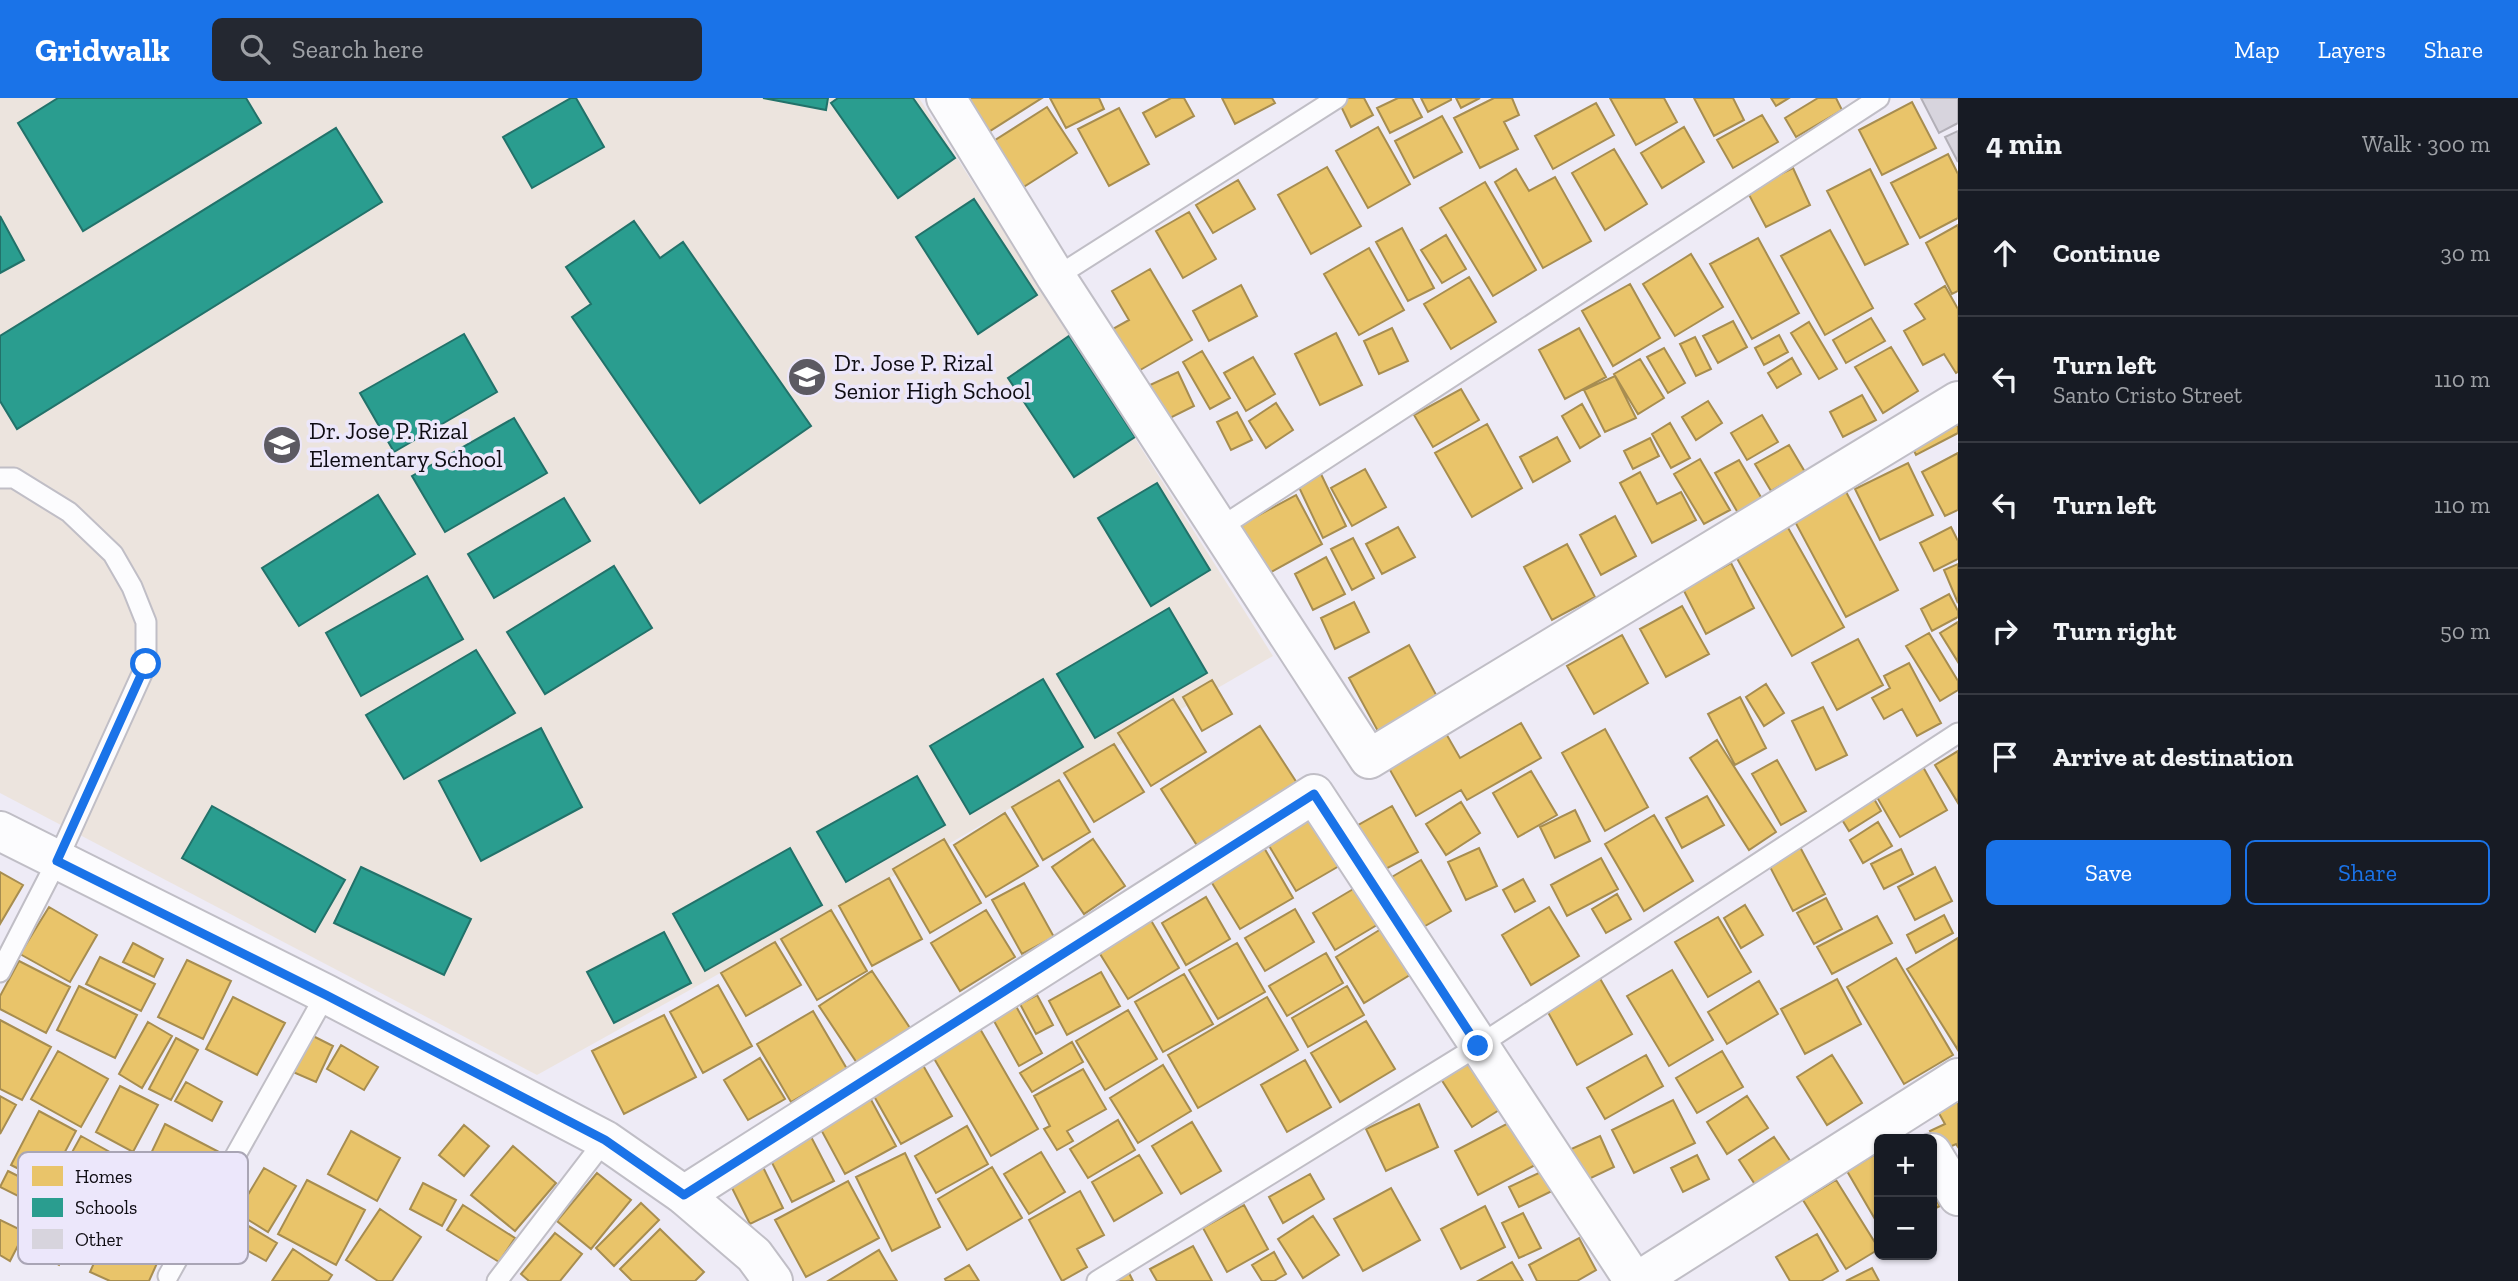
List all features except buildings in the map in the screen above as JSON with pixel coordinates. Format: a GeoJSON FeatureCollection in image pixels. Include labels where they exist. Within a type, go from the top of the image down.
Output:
{"type":"FeatureCollection","features":[{"type":"Feature","properties":{"kind":"street"},"geometry":{"type":"LineString","coordinates":[[946,98],[1056,277],[1369,759],[1958,401]]}},
{"type":"Feature","properties":{"kind":"street"},"geometry":{"type":"LineString","coordinates":[[684,1195],[1314,794],[1478,1046],[1636,1281],[1915,1125],[1958,1078]]}},
{"type":"Feature","properties":{"kind":"street"},"geometry":{"type":"LineString","coordinates":[[0,831],[326,995],[605,1140],[684,1195],[754,1255],[773,1281]]}},
{"type":"Feature","properties":{"kind":"street"},"geometry":{"type":"LineString","coordinates":[[1937,1161],[1958,1196]]}},
{"type":"Feature","properties":{"kind":"lane"},"geometry":{"type":"LineString","coordinates":[[1056,277],[1337,98]]}},
{"type":"Feature","properties":{"kind":"lane"},"geometry":{"type":"LineString","coordinates":[[1218,529],[1879,98]]}},
{"type":"Feature","properties":{"kind":"lane"},"geometry":{"type":"LineString","coordinates":[[0,478],[14,478],[69,512],[113,554],[132,587],[146,622],[146,664],[57,861],[0,972]]}},
{"type":"Feature","properties":{"kind":"lane"},"geometry":{"type":"LineString","coordinates":[[1097,1281],[1478,1046],[1958,733]]}},
{"type":"Feature","properties":{"kind":"lane"},"geometry":{"type":"LineString","coordinates":[[238,1152],[326,995]]}},
{"type":"Feature","properties":{"kind":"lane"},"geometry":{"type":"LineString","coordinates":[[497,1281],[605,1140]]}},
{"type":"Feature","properties":{"kind":"lane"},"geometry":{"type":"LineString","coordinates":[[168,1276],[175,1264]]}},
{"type":"Feature","properties":{"kind":"shaded area"},"geometry":{"type":"Polygon","coordinates":[[[0,98],[919,98],[1273,656],[864,893],[537,1075],[0,793],[0,98]]]}},
{"type":"Feature","properties":{"kind":"place","name":"Dr. Jose P. Rizal Senior High School"},"geometry":{"type":"Point","coordinates":[807,377]}},
{"type":"Feature","properties":{"kind":"place","name":"Dr. Jose P. Rizal Elementary School"},"geometry":{"type":"Point","coordinates":[282,445]}},
{"type":"Feature","properties":{"kind":"route"},"geometry":{"type":"LineString","coordinates":[[146,664],[57,861],[326,995],[605,1140],[684,1195],[1314,794],[1478,1046]]}}]}
